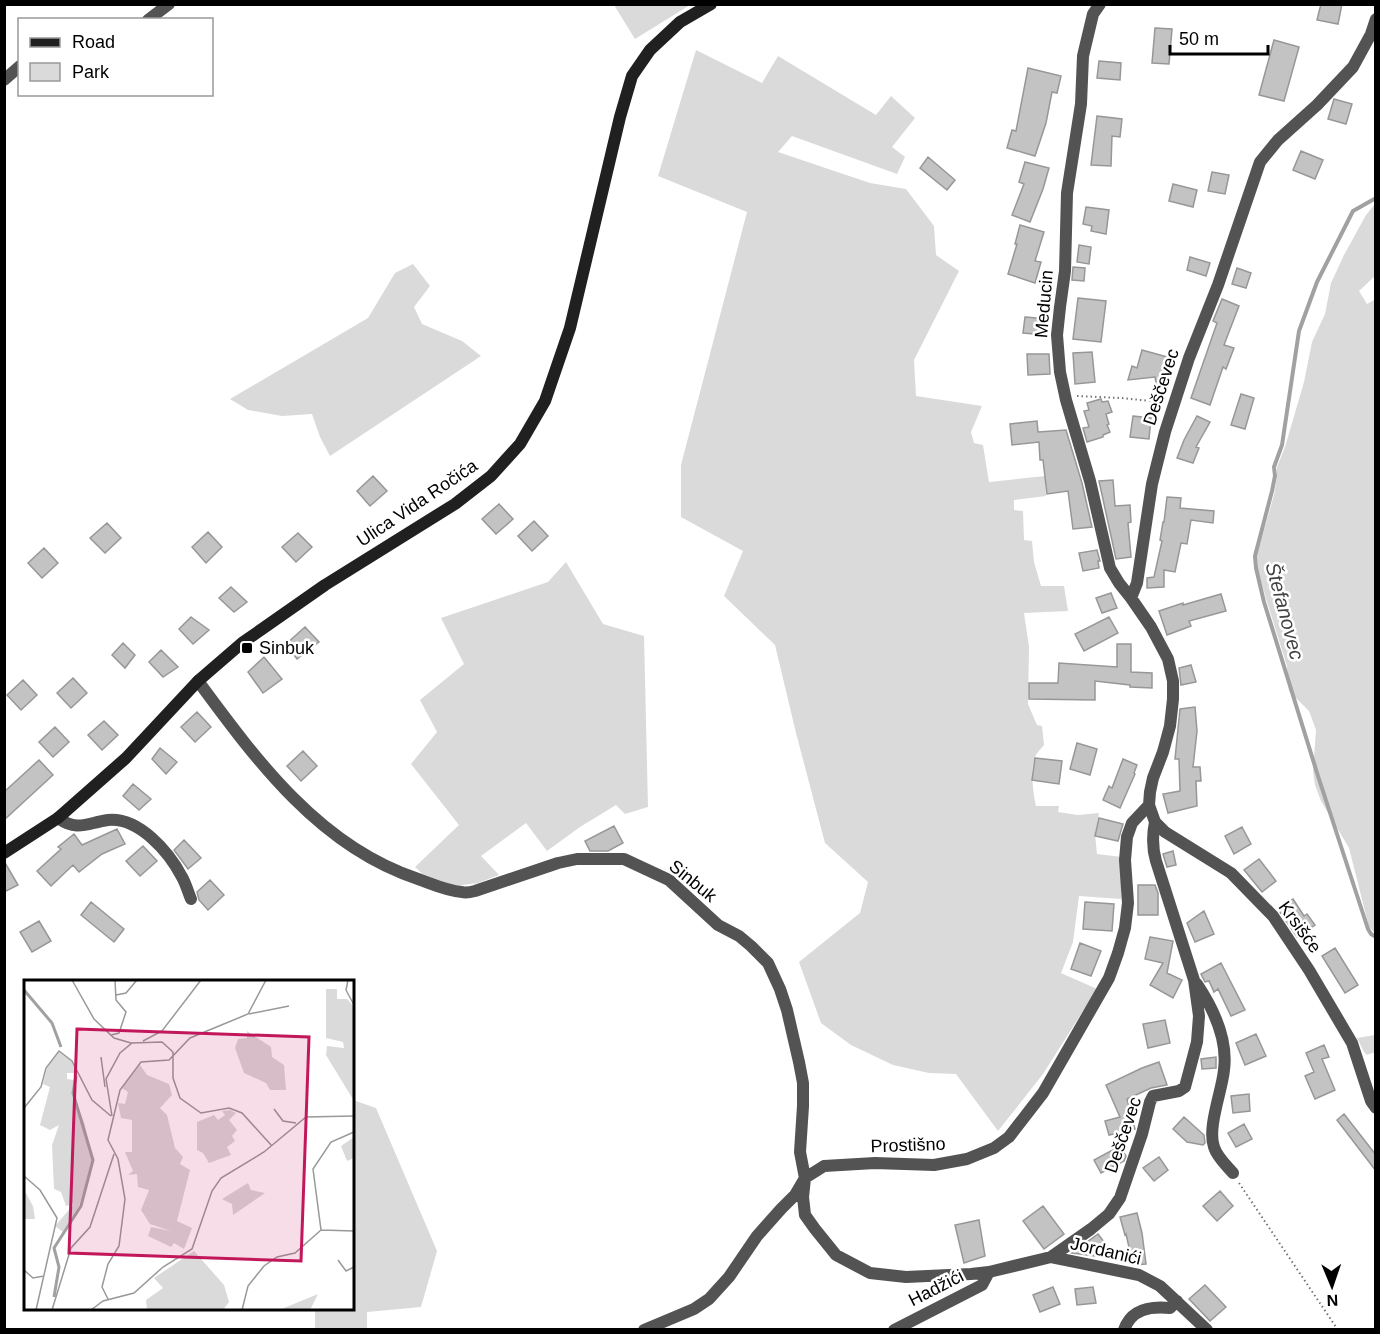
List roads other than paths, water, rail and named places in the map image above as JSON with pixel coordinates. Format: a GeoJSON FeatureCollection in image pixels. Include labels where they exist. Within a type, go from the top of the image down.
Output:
{"type":"FeatureCollection","features":[{"type":"Feature","properties":{"kind":"main road","name":"Ulica Vida Ročića"},"geometry":{"type":"LineString","coordinates":[[4,853],[58,818],[126,758],[198,681],[242,643],[315,592],[454,504],[491,476],[520,444],[545,401],[570,328],[620,117],[632,76],[650,50],[672,29],[711,4]]}},
{"type":"Feature","properties":{"kind":"street"},"geometry":{"type":"LineString","coordinates":[[151,18],[170,4]]}},
{"type":"Feature","properties":{"kind":"street","name":"Meducin"},"geometry":{"type":"LineString","coordinates":[[1100,4],[1092,14],[1083,56],[1081,104],[1067,193],[1065,271],[1058,335],[1059,372],[1110,568],[1131,597]]}},
{"type":"Feature","properties":{"kind":"street","name":"Deščevec"},"geometry":{"type":"LineString","coordinates":[[1131,597],[1137,583],[1152,484],[1165,432],[1189,358],[1218,285],[1260,162],[1278,140],[1317,105],[1353,67],[1371,34],[1376,19]]}},
{"type":"Feature","properties":{"kind":"street"},"geometry":{"type":"LineString","coordinates":[[4,80],[18,68]]}},
{"type":"Feature","properties":{"kind":"street"},"geometry":{"type":"LineString","coordinates":[[1131,597],[1151,627],[1168,659],[1173,681],[1170,726],[1150,792],[1149,805],[1155,822]]}},
{"type":"Feature","properties":{"kind":"street","name":"Sinbuk"},"geometry":{"type":"LineString","coordinates":[[198,681],[241,740],[310,816],[339,838],[384,866],[428,883],[462,892],[475,891],[558,863],[586,859],[624,859],[669,880],[718,925],[752,946],[768,963],[780,989],[787,1010],[803,1083],[800,1152],[805,1178],[803,1197],[805,1215],[836,1255],[870,1273],[906,1277],[989,1272],[1051,1257]]}},
{"type":"Feature","properties":{"kind":"street","name":"Prostišno"},"geometry":{"type":"LineString","coordinates":[[644,1329],[694,1309],[709,1299],[729,1277],[757,1236],[795,1195],[805,1178],[824,1166],[875,1163],[934,1165],[968,1159],[994,1148],[1009,1137],[1043,1093],[1109,978],[1125,928],[1128,903],[1125,860],[1127,837],[1132,823],[1149,805]]}},
{"type":"Feature","properties":{"kind":"street"},"geometry":{"type":"LineString","coordinates":[[58,818],[70,825],[78,826],[108,820],[128,822],[136,826],[155,841],[171,860],[183,878],[190,899]]}},
{"type":"Feature","properties":{"kind":"street","name":"Deščevec"},"geometry":{"type":"LineString","coordinates":[[1051,1257],[1100,1222],[1120,1198],[1142,1134],[1150,1102],[1153,1096],[1179,1091],[1185,1087],[1197,1042],[1199,1016],[1194,980],[1156,861],[1152,833],[1155,822]]}},
{"type":"Feature","properties":{"kind":"street","name":"Krsišće"},"geometry":{"type":"LineString","coordinates":[[1155,822],[1165,832],[1231,873],[1273,916],[1309,970],[1352,1043],[1371,1101],[1376,1108]]}},
{"type":"Feature","properties":{"kind":"street","name":"Deščevec"},"geometry":{"type":"LineString","coordinates":[[1194,980],[1213,1012],[1223,1043],[1225,1069],[1213,1128],[1214,1147],[1220,1159],[1233,1173]]}},
{"type":"Feature","properties":{"kind":"street","name":"Jordanići"},"geometry":{"type":"LineString","coordinates":[[1051,1257],[1139,1275],[1160,1286],[1207,1329]]}},
{"type":"Feature","properties":{"kind":"street","name":"Hadžići"},"geometry":{"type":"LineString","coordinates":[[894,1329],[982,1285],[989,1272]]}},
{"type":"Feature","properties":{"kind":"street"},"geometry":{"type":"LineString","coordinates":[[1124,1329],[1130,1317],[1144,1309],[1170,1308],[1177,1301]]}},
{"type":"Feature","properties":{"kind":"waterway","name":"Štefanovec"},"geometry":{"type":"LineString","coordinates":[[1376,198],[1353,211],[1317,282],[1299,331],[1282,445],[1274,467],[1272,491],[1255,556],[1264,602],[1318,776],[1368,929],[1376,937]]}},
{"type":"Feature","properties":{"kind":"place","name":"Sinbuk"},"geometry":{"type":"Point","coordinates":[247,648]}}]}
